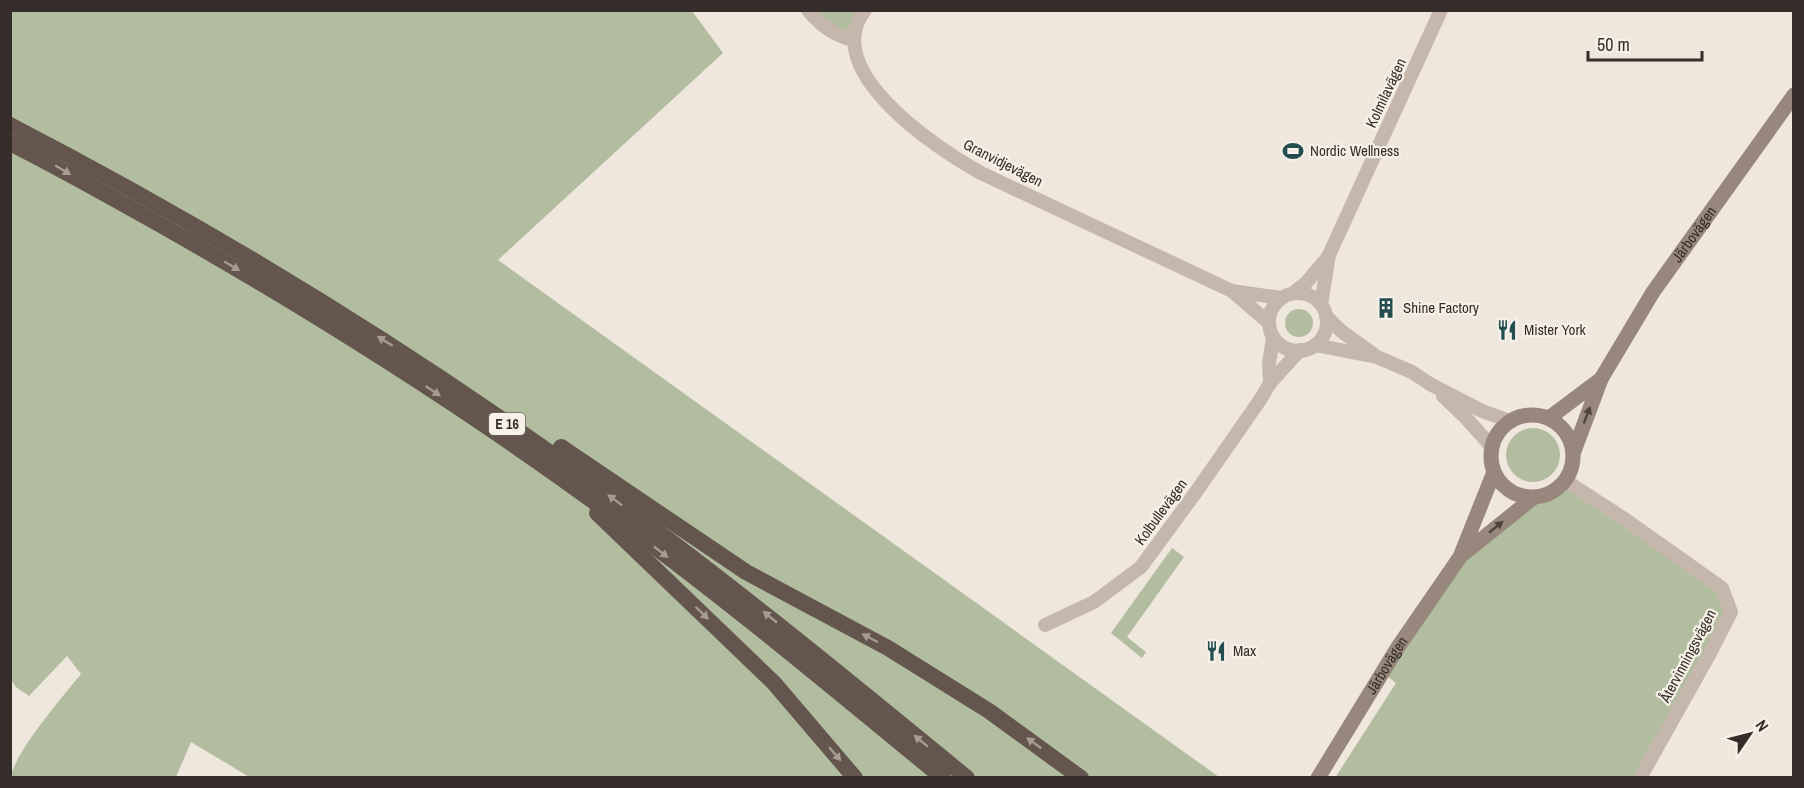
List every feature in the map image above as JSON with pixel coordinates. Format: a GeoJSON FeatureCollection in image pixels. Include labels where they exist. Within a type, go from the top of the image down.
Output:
{"type":"FeatureCollection","features":[{"type":"Feature","properties":{"kind":"highway","name":"E 16"},"geometry":{"type":"LineString","coordinates":[[10,125],[253,259],[414,359],[577,472],[759,608],[967,777]]}},
{"type":"Feature","properties":{"kind":"highway","name":"E 16"},"geometry":{"type":"LineString","coordinates":[[10,143],[53,164],[246,273],[406,373],[570,484],[749,620],[944,777]]}},
{"type":"Feature","properties":{"kind":"highway"},"geometry":{"type":"LineString","coordinates":[[414,359],[483,394],[746,572],[888,648],[989,711],[1081,777]]}},
{"type":"Feature","properties":{"kind":"highway"},"geometry":{"type":"LineString","coordinates":[[570,484],[617,534],[774,683],[855,777]]}},
{"type":"Feature","properties":{"kind":"main road","name":"Järbovägen"},"geometry":{"type":"LineString","coordinates":[[1574,452],[1601,379],[1653,292],[1794,95]]}},
{"type":"Feature","properties":{"kind":"main road","name":"Järbovägen"},"geometry":{"type":"LineString","coordinates":[[1549,418],[1601,379]]}},
{"type":"Feature","properties":{"kind":"main road"},"geometry":{"type":"LineString","coordinates":[[1529,415],[1549,418],[1561,426],[1568,435],[1574,452],[1573,464],[1566,481],[1556,491],[1533,498],[1508,490],[1499,482],[1494,472],[1491,459],[1495,436],[1510,421],[1529,415]]}},
{"type":"Feature","properties":{"kind":"main road","name":"Järbovägen"},"geometry":{"type":"LineString","coordinates":[[1318,777],[1398,647],[1460,557],[1494,472]]}},
{"type":"Feature","properties":{"kind":"main road","name":"Järbovägen"},"geometry":{"type":"LineString","coordinates":[[1460,557],[1533,498]]}},
{"type":"Feature","properties":{"kind":"street"},"geometry":{"type":"LineString","coordinates":[[808,10],[821,25],[837,36],[854,40],[858,20],[866,10]]}},
{"type":"Feature","properties":{"kind":"street","name":"Kolmilavägen"},"geometry":{"type":"LineString","coordinates":[[1287,295],[1306,283],[1329,255],[1441,10]]}},
{"type":"Feature","properties":{"kind":"street","name":"Granvidjevägen"},"geometry":{"type":"LineString","coordinates":[[854,40],[856,58],[873,85],[903,118],[945,152],[981,173],[1232,291],[1269,323]]}},
{"type":"Feature","properties":{"kind":"street","name":"Kolmilavägen"},"geometry":{"type":"LineString","coordinates":[[1324,310],[1329,255]]}},
{"type":"Feature","properties":{"kind":"street","name":"Granvidjevägen"},"geometry":{"type":"LineString","coordinates":[[1232,291],[1287,295]]}},
{"type":"Feature","properties":{"kind":"street"},"geometry":{"type":"LineString","coordinates":[[1377,357],[1341,331],[1308,294],[1287,295],[1272,309],[1269,323],[1274,337],[1285,348],[1300,350],[1315,345],[1377,357],[1412,372],[1482,411],[1510,421]]}},
{"type":"Feature","properties":{"kind":"street"},"geometry":{"type":"LineString","coordinates":[[1315,345],[1325,332],[1324,310]]}},
{"type":"Feature","properties":{"kind":"street"},"geometry":{"type":"LineString","coordinates":[[1270,383],[1269,364],[1274,337]]}},
{"type":"Feature","properties":{"kind":"street","name":"Kolbullevägen"},"geometry":{"type":"LineString","coordinates":[[1045,625],[1094,602],[1140,567],[1209,474],[1270,383],[1300,350]]}},
{"type":"Feature","properties":{"kind":"street"},"geometry":{"type":"LineString","coordinates":[[1430,384],[1466,418],[1492,447]]}},
{"type":"Feature","properties":{"kind":"street","name":"Återvinningsvägen"},"geometry":{"type":"LineString","coordinates":[[1566,481],[1680,556],[1722,588],[1728,598],[1731,612],[1710,655],[1640,777]]}},
{"type":"Feature","properties":{"kind":"green space"},"geometry":{"type":"Polygon","coordinates":[[[11,11],[692,11],[723,53],[498,260],[1219,777],[251,778],[191,742],[176,777],[11,777],[30,739],[81,674],[67,656],[29,696],[16,687],[11,680],[11,11]]]}},
{"type":"Feature","properties":{"kind":"green space"},"geometry":{"type":"Polygon","coordinates":[[[808,11],[865,11],[853,40],[808,11]]]}},
{"type":"Feature","properties":{"kind":"green space"},"geometry":{"type":"Polygon","coordinates":[[[1299,309],[1309,313],[1313,323],[1309,333],[1299,337],[1289,333],[1285,323],[1289,313],[1299,309]]]}},
{"type":"Feature","properties":{"kind":"green space"},"geometry":{"type":"Polygon","coordinates":[[[1528,428],[1538,428],[1548,432],[1556,440],[1560,455],[1556,470],[1548,478],[1538,482],[1528,482],[1518,478],[1510,470],[1506,460],[1506,450],[1510,440],[1518,432],[1528,428]]]}},
{"type":"Feature","properties":{"kind":"green space"},"geometry":{"type":"Polygon","coordinates":[[[1566,481],[1722,588],[1731,612],[1640,777],[1335,778],[1396,683],[1383,673],[1460,557],[1533,498],[1551,492],[1566,481]]]}},
{"type":"Feature","properties":{"kind":"green space"},"geometry":{"type":"Polygon","coordinates":[[[1172,548],[1184,557],[1127,637],[1146,652],[1142,658],[1111,633],[1172,548]]]}},
{"type":"Feature","properties":{"kind":"place","name":"Nordic Wellness"},"geometry":{"type":"Point","coordinates":[1293,151]}},
{"type":"Feature","properties":{"kind":"place","name":"Shine Factory"},"geometry":{"type":"Point","coordinates":[1386,308]}},
{"type":"Feature","properties":{"kind":"place","name":"Mister York"},"geometry":{"type":"Point","coordinates":[1507,330]}},
{"type":"Feature","properties":{"kind":"place","name":"Max"},"geometry":{"type":"Point","coordinates":[1216,651]}}]}
